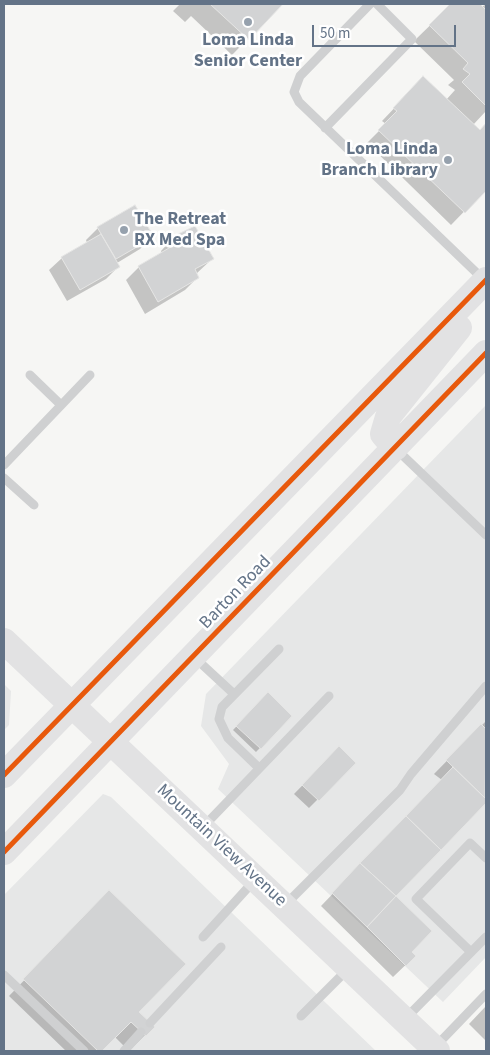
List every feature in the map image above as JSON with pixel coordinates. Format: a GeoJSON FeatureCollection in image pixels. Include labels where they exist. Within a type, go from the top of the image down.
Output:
{"type":"FeatureCollection","features":[{"type":"Feature","properties":{"kind":"main road"},"geometry":{"type":"LineString","coordinates":[[395,448],[383,434],[388,417],[451,339],[486,282]]}},
{"type":"Feature","properties":{"kind":"main road"},"geometry":{"type":"LineString","coordinates":[[4,775],[486,282]]}},
{"type":"Feature","properties":{"kind":"main road","name":"Barton Road"},"geometry":{"type":"LineString","coordinates":[[4,852],[486,353]]}},
{"type":"Feature","properties":{"kind":"main road","name":"Mountain View Avenue"},"geometry":{"type":"LineString","coordinates":[[4,642],[436,1050]]}},
{"type":"Feature","properties":{"kind":"lane"},"geometry":{"type":"LineString","coordinates":[[370,4],[300,76],[294,92],[299,102],[325,128],[486,282]]}},
{"type":"Feature","properties":{"kind":"lane"},"geometry":{"type":"LineString","coordinates":[[325,128],[412,39],[377,4]]}},
{"type":"Feature","properties":{"kind":"lane"},"geometry":{"type":"LineString","coordinates":[[30,375],[61,405]]}},
{"type":"Feature","properties":{"kind":"lane"},"geometry":{"type":"LineString","coordinates":[[4,465],[90,375]]}},
{"type":"Feature","properties":{"kind":"lane"},"geometry":{"type":"LineString","coordinates":[[395,448],[486,536]]}},
{"type":"Feature","properties":{"kind":"lane"},"geometry":{"type":"LineString","coordinates":[[4,478],[34,505]]}},
{"type":"Feature","properties":{"kind":"lane"},"geometry":{"type":"LineString","coordinates":[[259,768],[228,738],[219,719],[222,707],[279,649]]}},
{"type":"Feature","properties":{"kind":"lane"},"geometry":{"type":"LineString","coordinates":[[194,657],[234,694]]}},
{"type":"Feature","properties":{"kind":"lane"},"geometry":{"type":"LineString","coordinates":[[284,906],[400,790],[411,774],[486,686]]}},
{"type":"Feature","properties":{"kind":"lane"},"geometry":{"type":"LineString","coordinates":[[203,828],[328,696]]}},
{"type":"Feature","properties":{"kind":"lane"},"geometry":{"type":"LineString","coordinates":[[471,952],[416,899],[470,843],[486,858]]}},
{"type":"Feature","properties":{"kind":"lane"},"geometry":{"type":"LineString","coordinates":[[203,937],[256,878]]}},
{"type":"Feature","properties":{"kind":"lane"},"geometry":{"type":"LineString","coordinates":[[404,1020],[486,937]]}},
{"type":"Feature","properties":{"kind":"lane"},"geometry":{"type":"LineString","coordinates":[[150,1023],[221,947]]}},
{"type":"Feature","properties":{"kind":"lane"},"geometry":{"type":"LineString","coordinates":[[301,1016],[350,968]]}},
{"type":"Feature","properties":{"kind":"lane"},"geometry":{"type":"LineString","coordinates":[[4,975],[84,1051]]}},
{"type":"Feature","properties":{"kind":"lane"},"geometry":{"type":"LineString","coordinates":[[436,1050],[486,994]]}},
{"type":"Feature","properties":{"kind":"lane"},"geometry":{"type":"LineString","coordinates":[[124,1051],[142,1032]]}},
{"type":"Feature","properties":{"kind":"shaded area"},"geometry":{"type":"Polygon","coordinates":[[[486,405],[486,957],[443,1002],[218,789],[229,764],[201,726],[206,694],[486,405]]]}},
{"type":"Feature","properties":{"kind":"shaded area"},"geometry":{"type":"Polygon","coordinates":[[[4,684],[11,691],[9,725],[4,730],[4,684]]]}},
{"type":"Feature","properties":{"kind":"shaded area"},"geometry":{"type":"Polygon","coordinates":[[[103,794],[111,797],[376,1051],[4,1051],[4,895],[103,794]]]}},
{"type":"Feature","properties":{"kind":"building","name":"Loma Linda Senior Center"},"geometry":{"type":"Polygon","coordinates":[[[210,4],[283,4],[249,40],[210,4]]]}},
{"type":"Feature","properties":{"kind":"building"},"geometry":{"type":"Polygon","coordinates":[[[450,4],[480,4],[486,10],[486,106],[462,82],[470,74],[463,69],[468,63],[429,25],[450,4]]]}},
{"type":"Feature","properties":{"kind":"building","name":"Loma Linda Branch Library"},"geometry":{"type":"Polygon","coordinates":[[[423,76],[480,130],[486,123],[486,191],[465,213],[378,130],[397,111],[393,108],[423,76]]]}},
{"type":"Feature","properties":{"kind":"building","name":"The Retreat RX Med Spa"},"geometry":{"type":"Polygon","coordinates":[[[135,205],[154,237],[116,259],[97,227],[135,205]]]}},
{"type":"Feature","properties":{"kind":"building"},"geometry":{"type":"Polygon","coordinates":[[[195,226],[214,259],[195,269],[199,278],[158,302],[138,266],[176,244],[172,237],[195,226]]]}},
{"type":"Feature","properties":{"kind":"building"},"geometry":{"type":"Polygon","coordinates":[[[101,234],[120,267],[80,290],[61,257],[101,234]]]}},
{"type":"Feature","properties":{"kind":"building"},"geometry":{"type":"Polygon","coordinates":[[[268,692],[292,716],[261,749],[236,726],[268,692]]]}},
{"type":"Feature","properties":{"kind":"building"},"geometry":{"type":"Polygon","coordinates":[[[481,724],[486,729],[485,798],[446,760],[481,724]]]}},
{"type":"Feature","properties":{"kind":"building"},"geometry":{"type":"Polygon","coordinates":[[[339,746],[356,763],[319,801],[302,785],[339,746]]]}},
{"type":"Feature","properties":{"kind":"building"},"geometry":{"type":"Polygon","coordinates":[[[453,767],[486,799],[486,803],[441,850],[406,816],[453,767]]]}},
{"type":"Feature","properties":{"kind":"building"},"geometry":{"type":"Polygon","coordinates":[[[406,816],[441,850],[396,896],[360,863],[406,816]]]}},
{"type":"Feature","properties":{"kind":"building"},"geometry":{"type":"Polygon","coordinates":[[[360,863],[396,896],[367,927],[332,893],[360,863]]]}},
{"type":"Feature","properties":{"kind":"building"},"geometry":{"type":"Polygon","coordinates":[[[109,890],[186,964],[139,1012],[155,1027],[146,1036],[131,1022],[102,1051],[98,1051],[23,979],[109,890]]]}},
{"type":"Feature","properties":{"kind":"building"},"geometry":{"type":"Polygon","coordinates":[[[396,896],[432,931],[412,952],[416,956],[406,966],[367,927],[396,896]]]}},
{"type":"Feature","properties":{"kind":"cycle path"},"geometry":{"type":"LineString","coordinates":[[4,775],[486,280]]}},
{"type":"Feature","properties":{"kind":"cycle path"},"geometry":{"type":"LineString","coordinates":[[4,852],[486,353]]}},
{"type":"Feature","properties":{"kind":"place","name":"Loma Linda Senior Center"},"geometry":{"type":"Point","coordinates":[248,22]}},
{"type":"Feature","properties":{"kind":"place","name":"Loma Linda Branch Library"},"geometry":{"type":"Point","coordinates":[448,160]}},
{"type":"Feature","properties":{"kind":"place","name":"The Retreat RX Med Spa"},"geometry":{"type":"Point","coordinates":[124,230]}}]}
